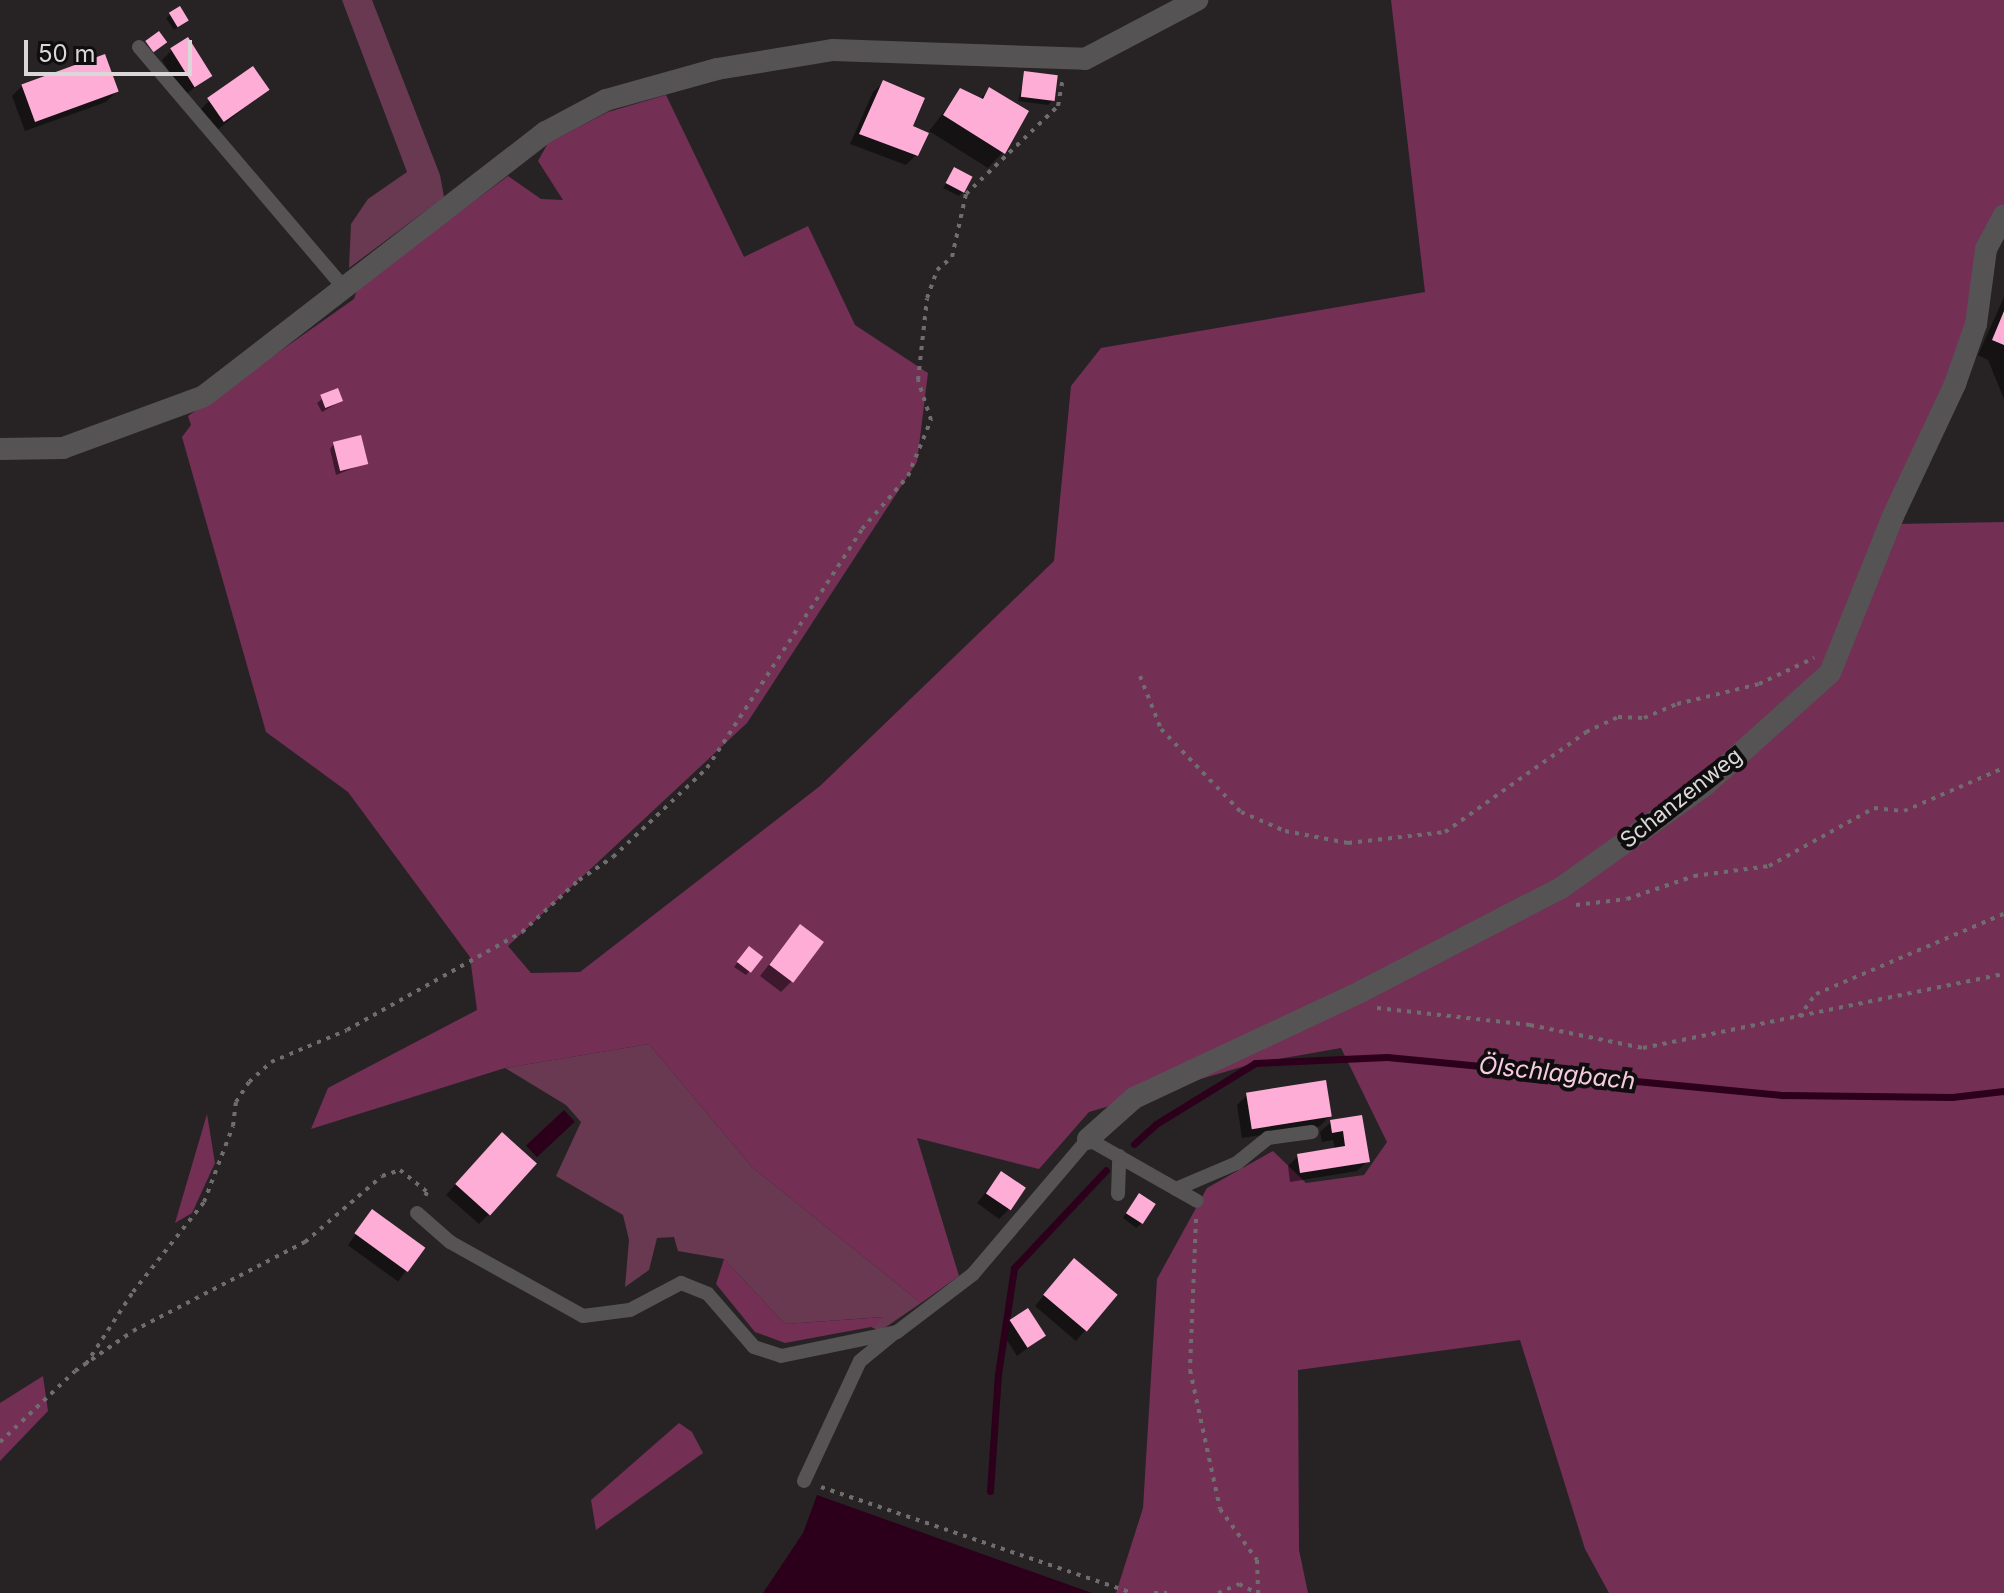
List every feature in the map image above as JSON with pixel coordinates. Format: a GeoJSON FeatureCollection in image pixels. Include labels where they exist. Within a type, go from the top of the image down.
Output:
{"type":"FeatureCollection","features":[{"type":"Feature","properties":{"kind":"street"},"geometry":{"type":"LineString","coordinates":[[0,449],[63,448],[204,396],[546,132],[606,100],[717,69],[833,50],[1085,59],[1197,0]]}},
{"type":"Feature","properties":{"kind":"street","name":"Schanzenweg"},"geometry":{"type":"LineString","coordinates":[[1088,1139],[1134,1098],[1337,1003],[1561,888],[1704,786],[1830,673],[1888,527],[1955,384],[1976,324],[1986,249],[2004,215]]}},
{"type":"Feature","properties":{"kind":"lane"},"geometry":{"type":"LineString","coordinates":[[139,47],[343,287]]}},
{"type":"Feature","properties":{"kind":"lane"},"geometry":{"type":"LineString","coordinates":[[1176,1189],[1237,1163],[1268,1138],[1312,1132]]}},
{"type":"Feature","properties":{"kind":"lane"},"geometry":{"type":"LineString","coordinates":[[804,1481],[860,1361],[973,1274],[1088,1139],[1197,1201]]}},
{"type":"Feature","properties":{"kind":"lane"},"geometry":{"type":"LineString","coordinates":[[1118,1194],[1119,1156]]}},
{"type":"Feature","properties":{"kind":"lane"},"geometry":{"type":"LineString","coordinates":[[417,1213],[450,1242],[583,1316],[630,1310],[681,1283],[708,1294],[754,1347],[781,1356],[897,1332]]}},
{"type":"Feature","properties":{"kind":"path"},"geometry":{"type":"LineString","coordinates":[[86,1364],[133,1292],[204,1202],[233,1126],[236,1102],[249,1082],[271,1062],[347,1030],[522,932],[579,880],[613,857],[707,768],[862,529],[908,476],[929,434],[931,420],[919,393],[918,352],[937,270],[952,257],[971,186],[1026,141],[1058,106],[1065,58]]}},
{"type":"Feature","properties":{"kind":"path"},"geometry":{"type":"LineString","coordinates":[[1140,676],[1161,729],[1241,812],[1285,831],[1348,843],[1445,832],[1554,750],[1618,717],[1644,718],[1677,704],[1759,684],[1804,658],[1836,657]]}},
{"type":"Feature","properties":{"kind":"path"},"geometry":{"type":"LineString","coordinates":[[1561,888],[1574,905],[1627,899],[1694,876],[1769,866],[1874,808],[1904,811],[2004,768]]}},
{"type":"Feature","properties":{"kind":"path"},"geometry":{"type":"LineString","coordinates":[[1799,1017],[1816,994],[2004,914]]}},
{"type":"Feature","properties":{"kind":"path"},"geometry":{"type":"LineString","coordinates":[[1337,1003],[1530,1025],[1643,1048],[2004,974]]}},
{"type":"Feature","properties":{"kind":"path"},"geometry":{"type":"LineString","coordinates":[[0,1442],[86,1364],[133,1331],[305,1242],[382,1176],[400,1170],[427,1192],[417,1213]]}},
{"type":"Feature","properties":{"kind":"path"},"geometry":{"type":"LineString","coordinates":[[1197,1201],[1190,1370],[1220,1509],[1257,1560],[1257,1593],[1239,1584],[1218,1593]]}},
{"type":"Feature","properties":{"kind":"path"},"geometry":{"type":"LineString","coordinates":[[804,1481],[1133,1593]]}},
{"type":"Feature","properties":{"kind":"path"},"geometry":{"type":"LineString","coordinates":[[1154,1593],[1167,1593]]}},
{"type":"Feature","properties":{"kind":"shaded area"},"geometry":{"type":"Polygon","coordinates":[[[342,0],[372,0],[440,175],[444,197],[349,268],[351,224],[368,199],[407,172],[342,0]]]}},
{"type":"Feature","properties":{"kind":"shaded area"},"geometry":{"type":"Polygon","coordinates":[[[1391,0],[2004,0],[2004,207],[1972,324],[1895,524],[2004,522],[2004,1593],[1609,1593],[1585,1549],[1520,1340],[1298,1370],[1299,1550],[1308,1593],[1116,1593],[1143,1508],[1157,1279],[1207,1188],[1273,1151],[1306,1183],[1364,1175],[1387,1142],[1341,1048],[1255,1063],[1089,1112],[1039,1169],[917,1138],[959,1276],[921,1303],[752,1167],[649,1044],[505,1068],[311,1129],[328,1088],[477,1010],[470,957],[348,792],[266,732],[182,437],[191,425],[188,416],[354,299],[358,287],[508,176],[541,199],[563,200],[538,161],[548,143],[608,112],[666,95],[744,257],[808,226],[855,325],[928,373],[917,462],[747,723],[508,946],[531,973],[580,972],[820,786],[1054,561],[1071,386],[1101,348],[1425,292],[1391,0]]]}},
{"type":"Feature","properties":{"kind":"shaded area"},"geometry":{"type":"Polygon","coordinates":[[[649,1044],[752,1167],[921,1303],[880,1331],[871,1327],[883,1317],[785,1324],[724,1259],[678,1251],[674,1237],[657,1238],[649,1270],[625,1287],[629,1240],[623,1215],[556,1176],[581,1122],[566,1105],[505,1068],[649,1044]]]}},
{"type":"Feature","properties":{"kind":"shaded area"},"geometry":{"type":"Polygon","coordinates":[[[564,1110],[575,1122],[537,1157],[526,1145],[564,1110]]]}},
{"type":"Feature","properties":{"kind":"shaded area"},"geometry":{"type":"Polygon","coordinates":[[[207,1114],[215,1163],[192,1213],[175,1223],[207,1114]]]}},
{"type":"Feature","properties":{"kind":"shaded area"},"geometry":{"type":"Polygon","coordinates":[[[724,1259],[785,1324],[885,1317],[871,1327],[785,1343],[755,1332],[716,1284],[724,1259]]]}},
{"type":"Feature","properties":{"kind":"shaded area"},"geometry":{"type":"Polygon","coordinates":[[[43,1376],[48,1411],[0,1461],[0,1403],[43,1376]]]}},
{"type":"Feature","properties":{"kind":"shaded area"},"geometry":{"type":"Polygon","coordinates":[[[679,1423],[692,1432],[703,1453],[596,1530],[591,1500],[679,1423]]]}},
{"type":"Feature","properties":{"kind":"shaded area"},"geometry":{"type":"Polygon","coordinates":[[[817,1495],[1092,1593],[763,1593],[803,1533],[817,1495]]]}},
{"type":"Feature","properties":{"kind":"building"},"geometry":{"type":"Polygon","coordinates":[[[180,6],[189,21],[178,27],[169,13],[180,6]]]}},
{"type":"Feature","properties":{"kind":"building"},"geometry":{"type":"Polygon","coordinates":[[[159,31],[167,42],[153,52],[145,41],[159,31]]]}},
{"type":"Feature","properties":{"kind":"building"},"geometry":{"type":"Polygon","coordinates":[[[188,37],[212,76],[195,87],[170,48],[188,37]]]}},
{"type":"Feature","properties":{"kind":"building"},"geometry":{"type":"Polygon","coordinates":[[[105,54],[119,92],[35,122],[21,84],[105,54]]]}},
{"type":"Feature","properties":{"kind":"building"},"geometry":{"type":"Polygon","coordinates":[[[253,66],[270,90],[224,122],[207,98],[253,66]]]}},
{"type":"Feature","properties":{"kind":"building"},"geometry":{"type":"Polygon","coordinates":[[[1024,71],[1058,75],[1055,101],[1021,97],[1024,71]]]}},
{"type":"Feature","properties":{"kind":"building"},"geometry":{"type":"Polygon","coordinates":[[[883,80],[925,98],[913,126],[929,133],[918,156],[859,134],[883,80]]]}},
{"type":"Feature","properties":{"kind":"building"},"geometry":{"type":"Polygon","coordinates":[[[989,87],[1029,111],[1005,154],[943,115],[960,88],[983,99],[989,87]]]}},
{"type":"Feature","properties":{"kind":"building"},"geometry":{"type":"Polygon","coordinates":[[[954,167],[973,177],[964,193],[946,183],[954,167]]]}},
{"type":"Feature","properties":{"kind":"building"},"geometry":{"type":"Polygon","coordinates":[[[2004,311],[2004,345],[1992,340],[2004,311]]]}},
{"type":"Feature","properties":{"kind":"building"},"geometry":{"type":"Polygon","coordinates":[[[338,388],[343,401],[325,408],[320,395],[338,388]]]}},
{"type":"Feature","properties":{"kind":"building"},"geometry":{"type":"Polygon","coordinates":[[[361,435],[368,464],[340,471],[333,442],[361,435]]]}},
{"type":"Feature","properties":{"kind":"building"},"geometry":{"type":"Polygon","coordinates":[[[800,924],[824,942],[793,983],[769,965],[800,924]]]}},
{"type":"Feature","properties":{"kind":"building"},"geometry":{"type":"Polygon","coordinates":[[[749,946],[763,957],[751,973],[737,962],[749,946]]]}},
{"type":"Feature","properties":{"kind":"building"},"geometry":{"type":"Polygon","coordinates":[[[1326,1080],[1332,1117],[1252,1129],[1246,1093],[1326,1080]]]}},
{"type":"Feature","properties":{"kind":"building"},"geometry":{"type":"Polygon","coordinates":[[[1362,1115],[1370,1162],[1300,1173],[1297,1154],[1345,1146],[1343,1131],[1332,1133],[1330,1120],[1362,1115]]]}},
{"type":"Feature","properties":{"kind":"building"},"geometry":{"type":"Polygon","coordinates":[[[502,1132],[537,1163],[490,1215],[455,1184],[502,1132]]]}},
{"type":"Feature","properties":{"kind":"building"},"geometry":{"type":"Polygon","coordinates":[[[1001,1171],[1026,1188],[1011,1210],[986,1193],[1001,1171]]]}},
{"type":"Feature","properties":{"kind":"building"},"geometry":{"type":"Polygon","coordinates":[[[1139,1193],[1156,1204],[1143,1224],[1126,1213],[1139,1193]]]}},
{"type":"Feature","properties":{"kind":"building"},"geometry":{"type":"Polygon","coordinates":[[[372,1209],[425,1248],[408,1272],[354,1233],[372,1209]]]}},
{"type":"Feature","properties":{"kind":"building"},"geometry":{"type":"Polygon","coordinates":[[[1074,1258],[1118,1295],[1087,1331],[1043,1295],[1074,1258]]]}},
{"type":"Feature","properties":{"kind":"building"},"geometry":{"type":"Polygon","coordinates":[[[1028,1308],[1046,1336],[1028,1348],[1010,1320],[1028,1308]]]}},
{"type":"Feature","properties":{"kind":"waterway","name":"Ölschlagbach"},"geometry":{"type":"LineString","coordinates":[[1134,1144],[1156,1124],[1255,1063],[1387,1057],[1783,1095],[1952,1097],[2004,1091]]}},
{"type":"Feature","properties":{"kind":"waterway","name":"Ölschlagbach"},"geometry":{"type":"LineString","coordinates":[[990,1491],[998,1374],[1014,1268],[1106,1170]]}}]}
